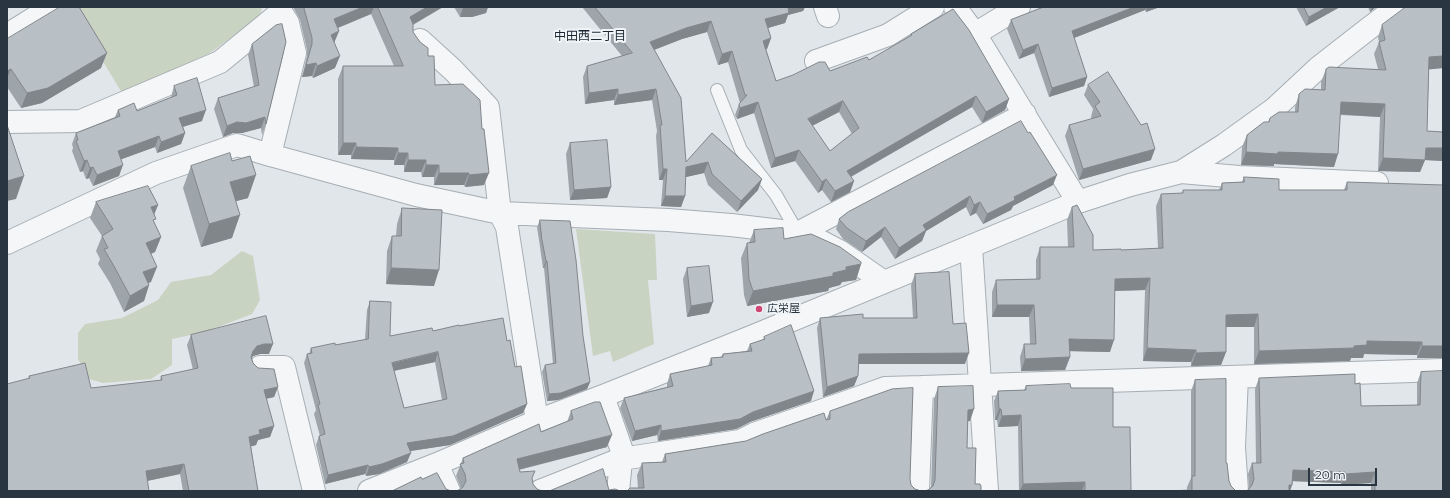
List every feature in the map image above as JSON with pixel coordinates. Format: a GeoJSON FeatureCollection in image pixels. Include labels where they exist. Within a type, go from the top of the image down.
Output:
{"type":"FeatureCollection","features":[{"type":"Feature","properties":{"kind":"street"},"geometry":{"type":"LineString","coordinates":[[7,35],[52,7]]}},
{"type":"Feature","properties":{"kind":"street"},"geometry":{"type":"LineString","coordinates":[[816,61],[888,35],[934,7]]}},
{"type":"Feature","properties":{"kind":"street"},"geometry":{"type":"LineString","coordinates":[[955,7],[975,34],[1078,202]]}},
{"type":"Feature","properties":{"kind":"street"},"geometry":{"type":"LineString","coordinates":[[975,34],[1019,7]]}},
{"type":"Feature","properties":{"kind":"street"},"geometry":{"type":"LineString","coordinates":[[369,491],[437,464],[537,420],[603,396],[751,337],[1078,202],[1130,185],[1181,172],[1224,145],[1274,109],[1318,68],[1397,7]]}},
{"type":"Feature","properties":{"kind":"street"},"geometry":{"type":"LineString","coordinates":[[7,122],[81,122],[220,62],[283,9],[295,53],[270,155]]}},
{"type":"Feature","properties":{"kind":"street"},"geometry":{"type":"LineString","coordinates":[[420,40],[453,70],[488,107],[500,213],[507,227],[537,420]]}},
{"type":"Feature","properties":{"kind":"street"},"geometry":{"type":"LineString","coordinates":[[798,233],[1024,114]]}},
{"type":"Feature","properties":{"kind":"street"},"geometry":{"type":"LineString","coordinates":[[7,243],[156,173],[237,145],[416,195],[500,213],[668,220],[731,225],[798,233],[820,241],[841,252],[884,282]]}},
{"type":"Feature","properties":{"kind":"street"},"geometry":{"type":"LineString","coordinates":[[1181,172],[1239,177],[1396,184]]}},
{"type":"Feature","properties":{"kind":"street"},"geometry":{"type":"LineString","coordinates":[[971,246],[987,491]]}},
{"type":"Feature","properties":{"kind":"street"},"geometry":{"type":"LineString","coordinates":[[260,367],[284,367],[314,491]]}},
{"type":"Feature","properties":{"kind":"street"},"geometry":{"type":"LineString","coordinates":[[540,491],[622,459],[740,440],[885,388],[1443,370]]}},
{"type":"Feature","properties":{"kind":"street"},"geometry":{"type":"LineString","coordinates":[[1237,377],[1234,447],[1237,491]]}},
{"type":"Feature","properties":{"kind":"street"},"geometry":{"type":"LineString","coordinates":[[918,491],[922,387]]}},
{"type":"Feature","properties":{"kind":"street"},"geometry":{"type":"LineString","coordinates":[[603,396],[622,452],[618,491]]}},
{"type":"Feature","properties":{"kind":"street"},"geometry":{"type":"LineString","coordinates":[[437,464],[449,491]]}},
{"type":"Feature","properties":{"kind":"lane"},"geometry":{"type":"LineString","coordinates":[[717,90],[741,150],[776,195],[798,233]]}},
{"type":"Feature","properties":{"kind":"green space"},"geometry":{"type":"Polygon","coordinates":[[[77,7],[262,7],[260,16],[210,53],[122,93],[72,10],[77,7]]]}},
{"type":"Feature","properties":{"kind":"green space"},"geometry":{"type":"Polygon","coordinates":[[[576,229],[655,234],[657,280],[648,280],[654,344],[613,362],[610,351],[593,356],[576,229]]]}},
{"type":"Feature","properties":{"kind":"green space"},"geometry":{"type":"Polygon","coordinates":[[[242,251],[253,256],[260,300],[252,314],[205,332],[172,339],[172,365],[151,379],[103,383],[89,379],[78,359],[78,333],[85,324],[122,318],[158,300],[171,282],[211,275],[242,251]]]}},
{"type":"Feature","properties":{"kind":"building"},"geometry":{"type":"Polygon","coordinates":[[[60,7],[79,7],[107,53],[48,88],[27,93],[11,69],[7,71],[7,39],[60,7]]]}},
{"type":"Feature","properties":{"kind":"building"},"geometry":{"type":"Polygon","coordinates":[[[304,7],[363,7],[334,19],[339,31],[331,35],[340,56],[317,66],[316,63],[306,65],[312,44],[312,38],[304,7]]]}},
{"type":"Feature","properties":{"kind":"building"},"geometry":{"type":"Polygon","coordinates":[[[378,7],[427,7],[410,17],[413,24],[413,32],[420,42],[428,48],[428,56],[434,56],[435,85],[463,84],[480,100],[482,129],[484,129],[489,173],[469,175],[469,173],[439,173],[439,165],[426,165],[426,160],[408,160],[408,153],[398,153],[398,148],[356,147],[356,143],[343,143],[343,66],[403,66],[378,7]]]}},
{"type":"Feature","properties":{"kind":"building"},"geometry":{"type":"Polygon","coordinates":[[[595,7],[788,7],[789,13],[765,19],[771,38],[763,41],[776,81],[793,75],[819,62],[825,62],[830,71],[867,57],[869,60],[953,9],[969,30],[1009,99],[986,112],[976,96],[847,171],[854,181],[835,191],[826,179],[822,182],[799,150],[775,158],[758,102],[740,108],[739,104],[747,95],[745,95],[732,51],[722,54],[711,21],[686,28],[650,42],[681,98],[686,162],[712,133],[762,179],[741,201],[712,174],[708,162],[686,167],[685,196],[665,196],[667,169],[663,169],[660,125],[662,125],[656,89],[618,95],[618,89],[589,93],[587,66],[632,53],[595,7]],[[843,101],[808,119],[830,151],[859,128],[843,101]]]}},
{"type":"Feature","properties":{"kind":"building"},"geometry":{"type":"Polygon","coordinates":[[[1044,7],[1134,7],[1072,31],[1087,77],[1052,88],[1038,44],[1023,50],[1011,20],[1044,7]]]}},
{"type":"Feature","properties":{"kind":"building"},"geometry":{"type":"Polygon","coordinates":[[[1304,7],[1327,7],[1309,17],[1304,7]]]}},
{"type":"Feature","properties":{"kind":"building"},"geometry":{"type":"Polygon","coordinates":[[[1406,7],[1443,7],[1443,56],[1429,57],[1427,131],[1443,132],[1443,148],[1426,148],[1425,160],[1383,158],[1385,104],[1341,102],[1338,154],[1278,152],[1278,154],[1246,152],[1247,135],[1264,122],[1269,122],[1270,118],[1279,112],[1298,112],[1299,94],[1305,89],[1325,90],[1326,69],[1329,67],[1386,70],[1379,42],[1385,40],[1382,25],[1406,7]]]}},
{"type":"Feature","properties":{"kind":"building"},"geometry":{"type":"Polygon","coordinates":[[[282,24],[286,42],[266,124],[265,117],[246,123],[237,122],[227,126],[218,98],[259,85],[252,44],[276,25],[282,24]]]}},
{"type":"Feature","properties":{"kind":"building"},"geometry":{"type":"Polygon","coordinates":[[[1108,72],[1141,125],[1147,123],[1155,149],[1083,169],[1069,125],[1101,116],[1095,106],[1100,102],[1088,85],[1108,72]]]}},
{"type":"Feature","properties":{"kind":"building"},"geometry":{"type":"Polygon","coordinates":[[[197,78],[206,110],[179,118],[185,133],[161,142],[159,136],[118,151],[123,165],[97,175],[93,167],[90,168],[87,160],[84,161],[76,141],[78,140],[76,133],[120,116],[118,110],[134,103],[137,111],[177,95],[174,86],[197,78]]]}},
{"type":"Feature","properties":{"kind":"building"},"geometry":{"type":"Polygon","coordinates":[[[1021,121],[1028,133],[1030,132],[1057,175],[1014,197],[1015,200],[987,214],[980,202],[974,205],[970,196],[923,225],[926,230],[899,248],[885,227],[866,241],[847,228],[839,219],[848,212],[1021,121]]]}},
{"type":"Feature","properties":{"kind":"building"},"geometry":{"type":"Polygon","coordinates":[[[7,125],[24,176],[7,181],[7,125]]]}},
{"type":"Feature","properties":{"kind":"building"},"geometry":{"type":"Polygon","coordinates":[[[607,140],[611,187],[574,190],[570,143],[607,140]]]}},
{"type":"Feature","properties":{"kind":"building"},"geometry":{"type":"Polygon","coordinates":[[[230,153],[232,161],[250,156],[256,175],[230,182],[240,215],[209,224],[191,166],[230,153]]]}},
{"type":"Feature","properties":{"kind":"building"},"geometry":{"type":"Polygon","coordinates":[[[1244,177],[1279,179],[1279,190],[1347,190],[1347,182],[1443,185],[1443,346],[1422,346],[1422,342],[1367,341],[1367,345],[1354,346],[1354,348],[1259,351],[1258,314],[1226,315],[1226,352],[1196,353],[1196,350],[1147,348],[1150,278],[1115,279],[1114,340],[1069,339],[1070,357],[1025,359],[1024,344],[1036,344],[1034,305],[997,305],[996,280],[1040,279],[1040,247],[1074,247],[1072,207],[1077,205],[1093,235],[1093,250],[1163,248],[1161,194],[1183,193],[1183,190],[1222,190],[1222,183],[1244,182],[1244,177]]]}},
{"type":"Feature","properties":{"kind":"building"},"geometry":{"type":"Polygon","coordinates":[[[148,186],[158,205],[151,207],[156,219],[153,220],[161,237],[146,243],[157,267],[143,272],[149,285],[130,296],[104,249],[108,248],[102,236],[113,229],[96,202],[148,186]]]}},
{"type":"Feature","properties":{"kind":"building"},"geometry":{"type":"Polygon","coordinates":[[[402,208],[442,210],[439,270],[391,268],[392,236],[401,236],[402,208]]]}},
{"type":"Feature","properties":{"kind":"building"},"geometry":{"type":"Polygon","coordinates":[[[540,220],[570,221],[576,260],[583,336],[590,382],[561,393],[549,394],[545,365],[556,363],[547,261],[542,240],[540,220]]]}},
{"type":"Feature","properties":{"kind":"building"},"geometry":{"type":"Polygon","coordinates":[[[783,228],[784,239],[811,234],[840,247],[861,262],[861,264],[846,267],[846,270],[833,273],[833,276],[753,291],[749,279],[747,243],[755,242],[754,230],[783,228]]]}},
{"type":"Feature","properties":{"kind":"building"},"geometry":{"type":"Polygon","coordinates":[[[709,266],[713,302],[691,306],[687,268],[709,266]]]}},
{"type":"Feature","properties":{"kind":"building"},"geometry":{"type":"Polygon","coordinates":[[[949,272],[953,324],[966,323],[969,353],[859,354],[858,376],[827,387],[820,318],[863,314],[863,318],[917,318],[915,274],[949,272]]]}},
{"type":"Feature","properties":{"kind":"building"},"geometry":{"type":"Polygon","coordinates":[[[370,301],[391,302],[390,336],[432,328],[433,331],[503,318],[507,341],[510,340],[515,367],[521,366],[527,404],[453,436],[407,443],[411,453],[382,464],[369,467],[368,465],[328,475],[319,436],[325,434],[318,405],[320,404],[307,354],[312,353],[311,348],[368,339],[370,301]],[[438,352],[392,363],[404,408],[447,399],[438,352]]]}},
{"type":"Feature","properties":{"kind":"building"},"geometry":{"type":"Polygon","coordinates":[[[266,316],[273,344],[257,346],[251,357],[253,363],[258,368],[274,369],[278,387],[264,390],[274,426],[259,430],[260,434],[249,437],[258,491],[189,491],[184,464],[146,471],[149,491],[7,491],[7,384],[30,378],[29,376],[85,363],[91,388],[162,380],[161,376],[198,368],[191,335],[266,316]]]}},
{"type":"Feature","properties":{"kind":"building"},"geometry":{"type":"Polygon","coordinates":[[[791,325],[814,391],[753,412],[740,419],[661,431],[661,425],[635,431],[624,398],[673,386],[670,374],[712,365],[711,358],[723,357],[723,354],[752,351],[750,344],[765,339],[764,337],[791,325]]]}},
{"type":"Feature","properties":{"kind":"building"},"geometry":{"type":"Polygon","coordinates":[[[1443,371],[1443,491],[1375,491],[1375,472],[1345,474],[1345,472],[1293,470],[1292,485],[1289,485],[1289,491],[1246,491],[1252,485],[1254,479],[1252,463],[1261,463],[1259,378],[1355,374],[1355,384],[1360,383],[1361,406],[1420,405],[1421,372],[1443,371]]]}},
{"type":"Feature","properties":{"kind":"building"},"geometry":{"type":"Polygon","coordinates":[[[1226,379],[1226,463],[1229,481],[1231,486],[1236,491],[1168,491],[1192,490],[1192,476],[1195,476],[1195,380],[1226,379]]]}},
{"type":"Feature","properties":{"kind":"building"},"geometry":{"type":"Polygon","coordinates":[[[1070,384],[1071,388],[1113,388],[1113,427],[1130,427],[1131,491],[1085,491],[1085,482],[1023,484],[1021,415],[1002,416],[1001,409],[999,409],[998,391],[1026,390],[1026,386],[1070,384]]]}},
{"type":"Feature","properties":{"kind":"building"},"geometry":{"type":"Polygon","coordinates":[[[973,386],[974,409],[968,410],[967,448],[976,448],[975,484],[980,484],[981,491],[924,491],[933,486],[935,480],[938,387],[973,386]]]}},
{"type":"Feature","properties":{"kind":"building"},"geometry":{"type":"Polygon","coordinates":[[[913,388],[910,479],[911,485],[915,489],[921,491],[627,491],[630,488],[644,488],[642,463],[666,462],[665,454],[746,441],[824,413],[826,420],[830,419],[830,411],[892,389],[913,388]]]}},
{"type":"Feature","properties":{"kind":"building"},"geometry":{"type":"Polygon","coordinates":[[[595,402],[600,402],[612,435],[517,459],[520,472],[535,471],[532,478],[533,484],[537,489],[542,491],[454,491],[463,487],[466,481],[465,474],[460,464],[464,463],[463,458],[539,424],[541,432],[573,419],[571,411],[595,402]]]}},
{"type":"Feature","properties":{"kind":"building"},"geometry":{"type":"Polygon","coordinates":[[[603,469],[609,490],[615,489],[620,491],[549,491],[603,469]]]}},
{"type":"Feature","properties":{"kind":"building"},"geometry":{"type":"Polygon","coordinates":[[[437,473],[446,489],[451,491],[392,491],[421,477],[422,479],[437,473]]]}},
{"type":"Feature","properties":{"kind":"place","name":"広栄屋"},"geometry":{"type":"Point","coordinates":[759,309]}},
{"type":"Feature","properties":{"kind":"district","name":"中田西二丁目"},"geometry":{"type":"Point","coordinates":[590,36]}}]}
